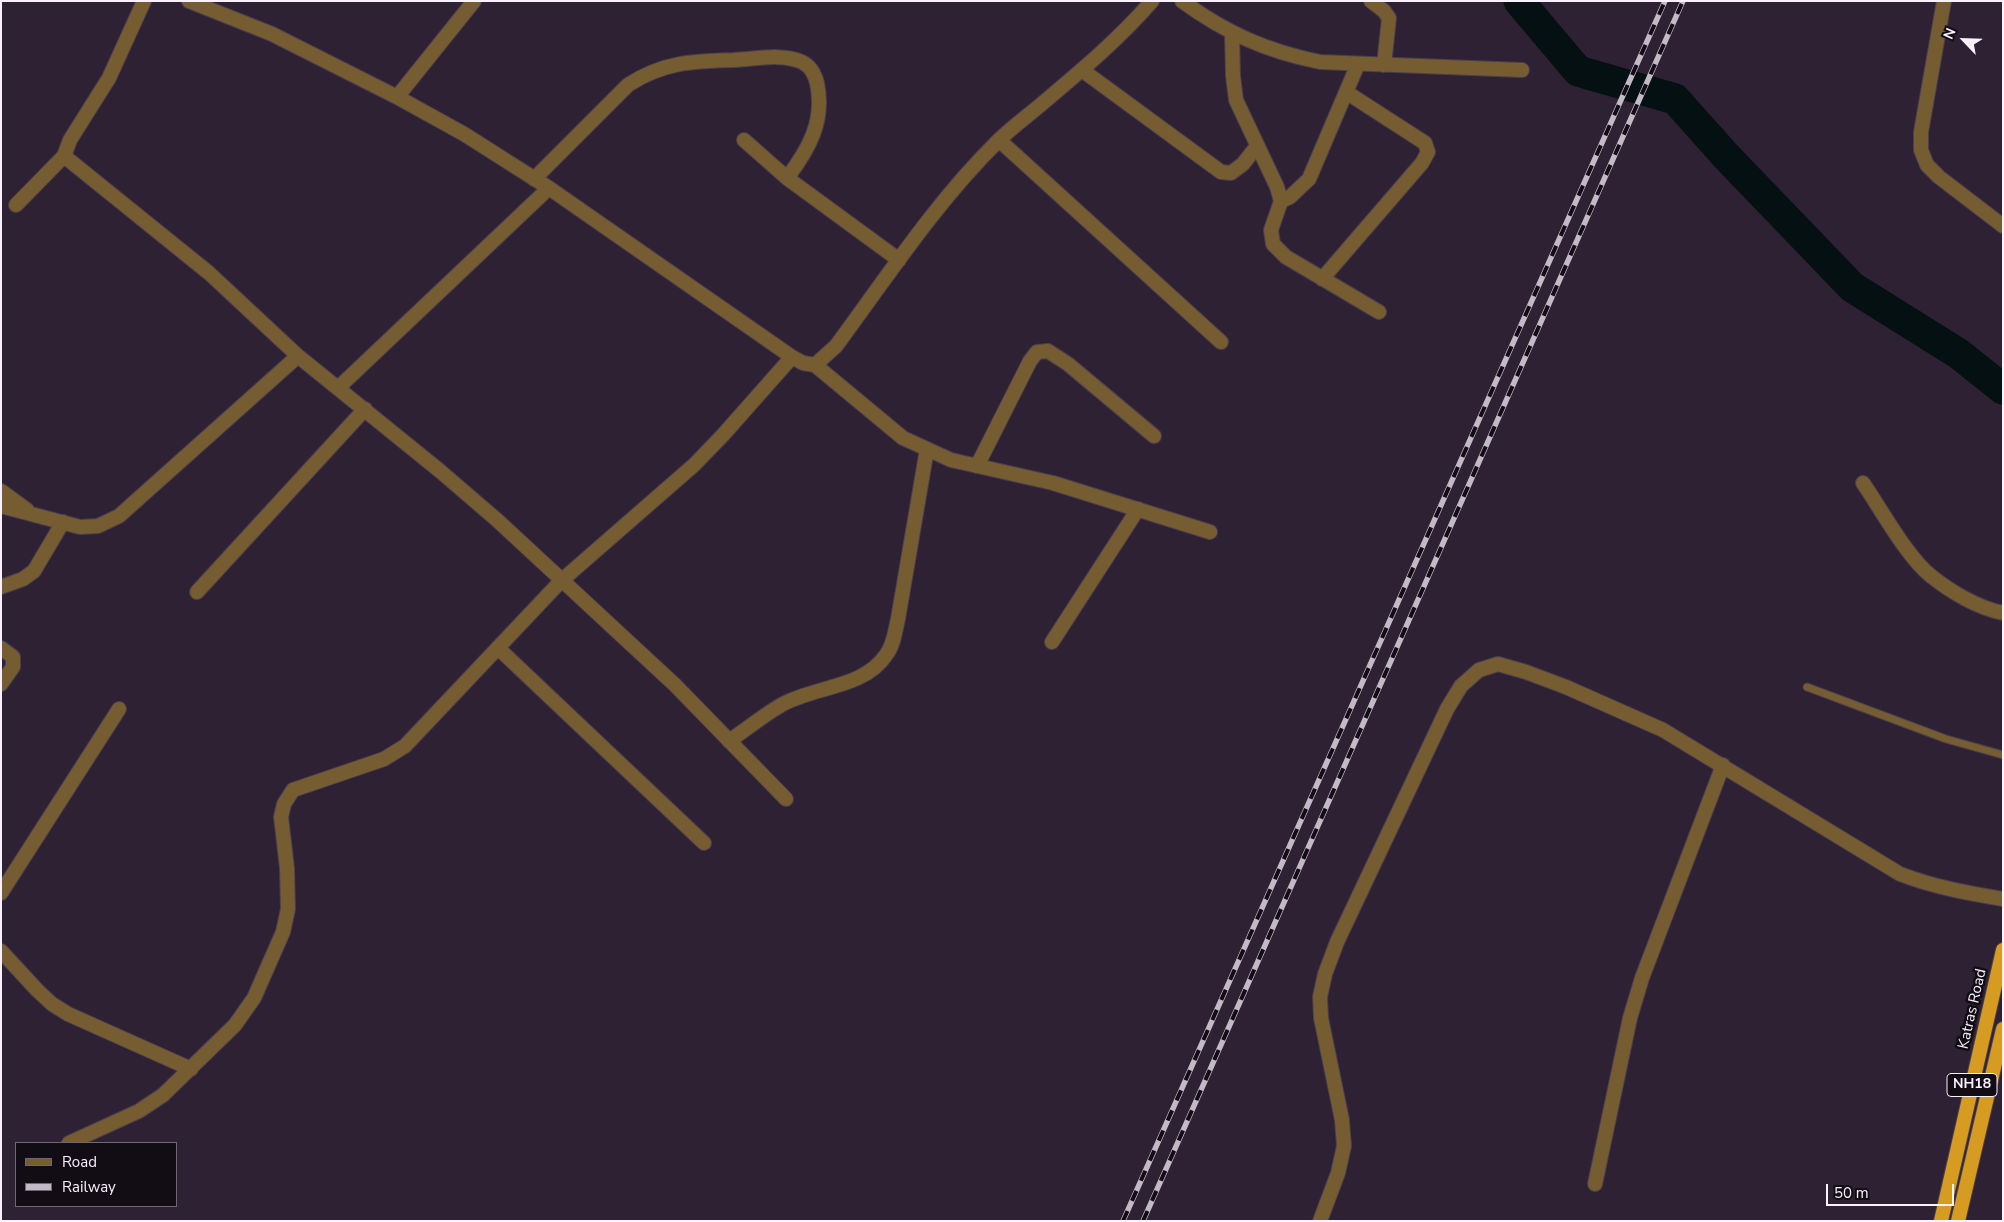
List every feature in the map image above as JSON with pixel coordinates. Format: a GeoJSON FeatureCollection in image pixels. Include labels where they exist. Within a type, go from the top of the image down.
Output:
{"type":"FeatureCollection","features":[{"type":"Feature","properties":{"kind":"highway","name":"Katras Road"},"geometry":{"type":"LineString","coordinates":[[1941,1221],[2003,950]]}},
{"type":"Feature","properties":{"kind":"highway","name":"NH18"},"geometry":{"type":"LineString","coordinates":[[1958,1221],[2003,1029]]}},
{"type":"Feature","properties":{"kind":"street"},"geometry":{"type":"LineString","coordinates":[[16,206],[64,156],[70,140],[110,78],[144,1]]}},
{"type":"Feature","properties":{"kind":"street"},"geometry":{"type":"LineString","coordinates":[[189,1],[272,34],[397,97],[464,134],[549,188],[792,358],[803,363],[815,365],[903,438],[951,460],[1054,483],[1210,532]]}},
{"type":"Feature","properties":{"kind":"street"},"geometry":{"type":"LineString","coordinates":[[397,97],[474,1]]}},
{"type":"Feature","properties":{"kind":"street"},"geometry":{"type":"LineString","coordinates":[[815,365],[836,346],[938,209],[999,140],[1082,70],[1141,15],[1152,1]]}},
{"type":"Feature","properties":{"kind":"street"},"geometry":{"type":"LineString","coordinates":[[1182,1],[1208,20],[1232,34],[1290,56],[1320,62],[1522,70]]}},
{"type":"Feature","properties":{"kind":"street"},"geometry":{"type":"LineString","coordinates":[[1371,1],[1384,11],[1389,18],[1384,64]]}},
{"type":"Feature","properties":{"kind":"street"},"geometry":{"type":"LineString","coordinates":[[1944,1],[1921,132],[1921,150],[1927,165],[1939,177],[2003,226]]}},
{"type":"Feature","properties":{"kind":"street"},"geometry":{"type":"LineString","coordinates":[[1232,34],[1233,76],[1236,100],[1277,187],[1281,201],[1271,230],[1273,244],[1286,257],[1379,312]]}},
{"type":"Feature","properties":{"kind":"street"},"geometry":{"type":"LineString","coordinates":[[534,179],[628,85],[645,74],[664,67],[690,62],[787,57],[804,62],[814,74],[818,91],[818,120],[813,138],[804,155],[787,178]]}},
{"type":"Feature","properties":{"kind":"street"},"geometry":{"type":"LineString","coordinates":[[1281,201],[1290,197],[1309,179],[1358,64]]}},
{"type":"Feature","properties":{"kind":"street"},"geometry":{"type":"LineString","coordinates":[[1082,70],[1221,172],[1231,173],[1243,164],[1257,146]]}},
{"type":"Feature","properties":{"kind":"street"},"geometry":{"type":"LineString","coordinates":[[1322,279],[1422,163],[1428,152],[1425,144],[1346,92]]}},
{"type":"Feature","properties":{"kind":"street"},"geometry":{"type":"LineString","coordinates":[[744,140],[787,178],[899,260]]}},
{"type":"Feature","properties":{"kind":"street"},"geometry":{"type":"LineString","coordinates":[[999,140],[1221,342]]}},
{"type":"Feature","properties":{"kind":"street"},"geometry":{"type":"LineString","coordinates":[[64,156],[209,273],[298,356],[497,520],[675,686],[786,799]]}},
{"type":"Feature","properties":{"kind":"street"},"geometry":{"type":"LineString","coordinates":[[338,388],[549,188]]}},
{"type":"Feature","properties":{"kind":"street"},"geometry":{"type":"LineString","coordinates":[[977,466],[1030,361],[1037,352],[1048,351],[1068,364],[1154,436]]}},
{"type":"Feature","properties":{"kind":"street"},"geometry":{"type":"LineString","coordinates":[[1,506],[80,526],[98,526],[119,516],[298,356]]}},
{"type":"Feature","properties":{"kind":"street"},"geometry":{"type":"LineString","coordinates":[[71,1142],[140,1111],[163,1095],[235,1025],[254,998],[282,932],[288,909],[287,868],[282,817],[284,804],[294,790],[384,758],[406,746],[561,580],[694,465],[792,358]]}},
{"type":"Feature","properties":{"kind":"street"},"geometry":{"type":"LineString","coordinates":[[197,592],[365,410]]}},
{"type":"Feature","properties":{"kind":"street"},"geometry":{"type":"LineString","coordinates":[[730,741],[783,704],[859,678],[874,668],[886,655],[893,640],[898,619],[927,449]]}},
{"type":"Feature","properties":{"kind":"street"},"geometry":{"type":"LineString","coordinates":[[1863,483],[1912,555],[1930,576],[1972,602],[2003,614]]}},
{"type":"Feature","properties":{"kind":"street"},"geometry":{"type":"LineString","coordinates":[[1,491],[32,514]]}},
{"type":"Feature","properties":{"kind":"street"},"geometry":{"type":"LineString","coordinates":[[1052,642],[1138,509]]}},
{"type":"Feature","properties":{"kind":"street"},"geometry":{"type":"LineString","coordinates":[[1,587],[23,579],[34,571],[63,522]]}},
{"type":"Feature","properties":{"kind":"street"},"geometry":{"type":"LineString","coordinates":[[1,648],[13,657],[13,667],[1,684]]}},
{"type":"Feature","properties":{"kind":"street"},"geometry":{"type":"LineString","coordinates":[[498,648],[704,843]]}},
{"type":"Feature","properties":{"kind":"street"},"geometry":{"type":"LineString","coordinates":[[1320,1221],[1338,1173],[1344,1146],[1342,1120],[1321,1018],[1320,998],[1325,974],[1338,942],[1447,709],[1461,686],[1479,670],[1498,664],[1566,687],[1663,730],[1900,874],[1951,891],[2003,899]]}},
{"type":"Feature","properties":{"kind":"street"},"geometry":{"type":"LineString","coordinates":[[1,893],[119,709]]}},
{"type":"Feature","properties":{"kind":"street"},"geometry":{"type":"LineString","coordinates":[[1595,1184],[1630,1018],[1640,986],[1723,766]]}},
{"type":"Feature","properties":{"kind":"street"},"geometry":{"type":"LineString","coordinates":[[1,951],[52,1004],[68,1014],[191,1069]]}},
{"type":"Feature","properties":{"kind":"lane"},"geometry":{"type":"LineString","coordinates":[[1807,687],[1946,739],[2003,755]]}},
{"type":"Feature","properties":{"kind":"waterway"},"geometry":{"type":"LineString","coordinates":[[1519,1],[1578,71],[1675,99],[1726,156],[1852,287],[1959,354],[2003,389]]}},
{"type":"Feature","properties":{"kind":"railway"},"geometry":{"type":"LineString","coordinates":[[1123,1221],[1665,1]]}},
{"type":"Feature","properties":{"kind":"railway"},"geometry":{"type":"LineString","coordinates":[[1143,1221],[1683,1]]}}]}
